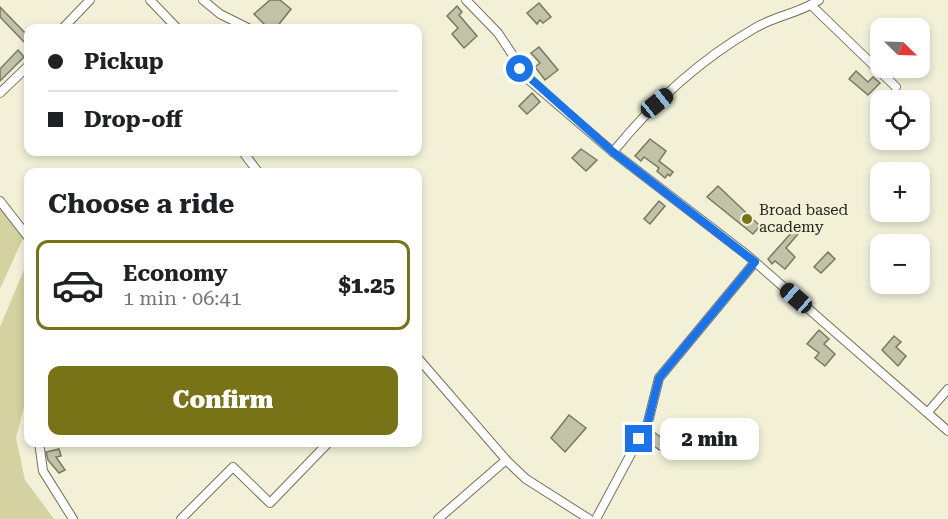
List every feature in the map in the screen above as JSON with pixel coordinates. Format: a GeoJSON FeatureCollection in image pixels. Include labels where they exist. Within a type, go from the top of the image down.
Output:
{"type":"FeatureCollection","features":[{"type":"Feature","properties":{"kind":"street"},"geometry":{"type":"LineString","coordinates":[[67,24],[90,0]]}},
{"type":"Feature","properties":{"kind":"street"},"geometry":{"type":"LineString","coordinates":[[150,0],[173,24]]}},
{"type":"Feature","properties":{"kind":"street"},"geometry":{"type":"LineString","coordinates":[[202,0],[220,14],[240,24]]}},
{"type":"Feature","properties":{"kind":"street"},"geometry":{"type":"LineString","coordinates":[[466,0],[498,33],[526,76],[613,152],[755,262],[948,431]]}},
{"type":"Feature","properties":{"kind":"street"},"geometry":{"type":"LineString","coordinates":[[613,152],[657,103],[718,50],[757,27],[819,0]]}},
{"type":"Feature","properties":{"kind":"street"},"geometry":{"type":"LineString","coordinates":[[811,5],[896,87]]}},
{"type":"Feature","properties":{"kind":"street"},"geometry":{"type":"LineString","coordinates":[[0,93],[24,70]]}},
{"type":"Feature","properties":{"kind":"street"},"geometry":{"type":"LineString","coordinates":[[0,201],[24,232]]}},
{"type":"Feature","properties":{"kind":"street"},"geometry":{"type":"LineString","coordinates":[[596,519],[648,422],[659,378],[755,262]]}},
{"type":"Feature","properties":{"kind":"street"},"geometry":{"type":"LineString","coordinates":[[422,363],[526,479],[589,519]]}},
{"type":"Feature","properties":{"kind":"street"},"geometry":{"type":"LineString","coordinates":[[928,412],[948,388]]}},
{"type":"Feature","properties":{"kind":"street"},"geometry":{"type":"LineString","coordinates":[[40,447],[44,471],[73,519]]}},
{"type":"Feature","properties":{"kind":"street"},"geometry":{"type":"LineString","coordinates":[[181,519],[233,467],[270,503],[324,447]]}},
{"type":"Feature","properties":{"kind":"street"},"geometry":{"type":"LineString","coordinates":[[438,519],[507,460]]}},
{"type":"Feature","properties":{"kind":"shaded area"},"geometry":{"type":"Polygon","coordinates":[[[0,205],[24,233],[24,236],[0,289],[0,205]]]}},
{"type":"Feature","properties":{"kind":"shaded area"},"geometry":{"type":"Polygon","coordinates":[[[24,270],[24,407],[16,438],[25,480],[54,519],[0,519],[0,327],[24,270]]]}},
{"type":"Feature","properties":{"kind":"building"},"geometry":{"type":"Polygon","coordinates":[[[270,0],[280,0],[291,9],[279,24],[264,24],[254,14],[270,0]]]}},
{"type":"Feature","properties":{"kind":"building"},"geometry":{"type":"Polygon","coordinates":[[[539,3],[551,17],[543,23],[540,20],[537,24],[527,13],[539,3]]]}},
{"type":"Feature","properties":{"kind":"building"},"geometry":{"type":"Polygon","coordinates":[[[457,6],[462,12],[459,15],[477,36],[464,48],[452,34],[458,28],[447,16],[457,6]]]}},
{"type":"Feature","properties":{"kind":"building"},"geometry":{"type":"Polygon","coordinates":[[[0,7],[24,32],[24,42],[0,17],[0,7]]]}},
{"type":"Feature","properties":{"kind":"building"},"geometry":{"type":"Polygon","coordinates":[[[539,47],[558,70],[545,80],[535,67],[540,63],[531,53],[539,47]]]}},
{"type":"Feature","properties":{"kind":"building"},"geometry":{"type":"Polygon","coordinates":[[[18,50],[24,57],[0,81],[0,69],[18,50]]]}},
{"type":"Feature","properties":{"kind":"building"},"geometry":{"type":"Polygon","coordinates":[[[856,71],[868,82],[874,78],[880,83],[870,90],[868,95],[849,79],[856,71]]]}},
{"type":"Feature","properties":{"kind":"building"},"geometry":{"type":"Polygon","coordinates":[[[532,93],[540,102],[527,114],[519,106],[532,93]]]}},
{"type":"Feature","properties":{"kind":"building"},"geometry":{"type":"Polygon","coordinates":[[[650,139],[666,151],[659,161],[673,172],[670,176],[668,174],[665,178],[657,171],[659,168],[644,157],[641,161],[635,156],[650,139]]]}},
{"type":"Feature","properties":{"kind":"building"},"geometry":{"type":"Polygon","coordinates":[[[581,149],[597,160],[586,171],[572,158],[581,149]]]}},
{"type":"Feature","properties":{"kind":"building"},"geometry":{"type":"Polygon","coordinates":[[[718,186],[760,226],[753,234],[707,197],[718,186]]]}},
{"type":"Feature","properties":{"kind":"building"},"geometry":{"type":"Polygon","coordinates":[[[659,201],[665,206],[650,224],[644,219],[659,201]]]}},
{"type":"Feature","properties":{"kind":"building"},"geometry":{"type":"Polygon","coordinates":[[[800,223],[804,227],[786,248],[795,257],[785,269],[775,261],[772,264],[768,259],[800,223]]]}},
{"type":"Feature","properties":{"kind":"building"},"geometry":{"type":"Polygon","coordinates":[[[828,252],[835,259],[821,273],[814,267],[828,252]]]}},
{"type":"Feature","properties":{"kind":"building"},"geometry":{"type":"Polygon","coordinates":[[[819,330],[829,339],[824,344],[835,354],[825,366],[815,358],[819,353],[807,344],[819,330]]]}},
{"type":"Feature","properties":{"kind":"building"},"geometry":{"type":"Polygon","coordinates":[[[894,336],[901,342],[896,347],[906,356],[898,366],[882,350],[894,336]]]}},
{"type":"Feature","properties":{"kind":"building"},"geometry":{"type":"Polygon","coordinates":[[[569,415],[586,428],[565,452],[551,438],[569,415]]]}},
{"type":"Feature","properties":{"kind":"building"},"geometry":{"type":"Polygon","coordinates":[[[654,432],[671,445],[664,453],[648,442],[654,432]]]}},
{"type":"Feature","properties":{"kind":"building"},"geometry":{"type":"Polygon","coordinates":[[[59,449],[61,456],[56,457],[65,470],[59,473],[48,460],[46,452],[59,449]]]}},
{"type":"Feature","properties":{"kind":"place","name":"Broad based academy"},"geometry":{"type":"Point","coordinates":[747,219]}},
{"type":"Feature","properties":{"kind":"route"},"geometry":{"type":"LineString","coordinates":[[520,69],[530,81],[598,140],[755,262],[659,378],[657,396],[639,439]]}}]}
